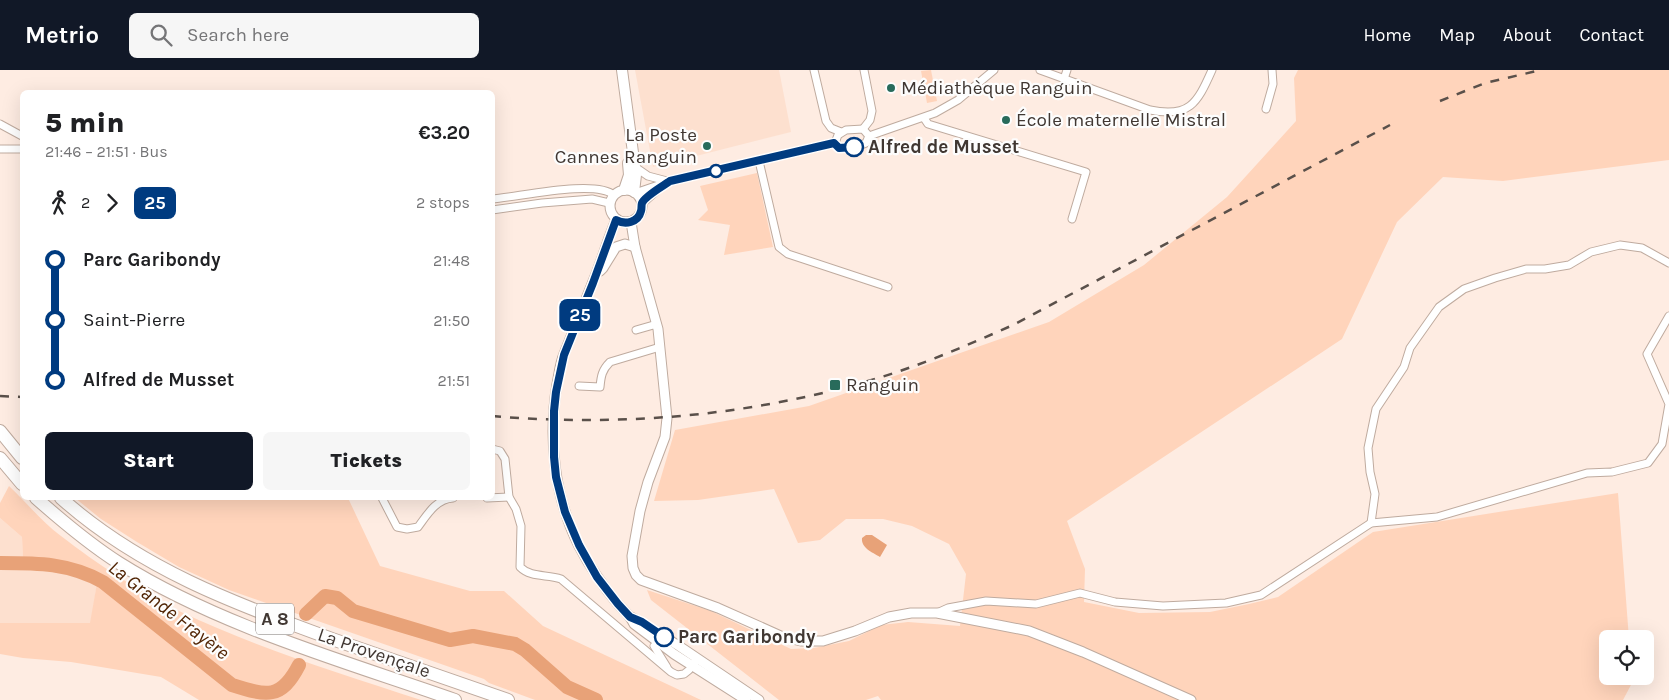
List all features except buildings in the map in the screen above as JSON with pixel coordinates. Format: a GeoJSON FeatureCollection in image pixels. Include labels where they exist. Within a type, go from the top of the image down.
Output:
{"type":"FeatureCollection","features":[{"type":"Feature","properties":{"kind":"highway"},"geometry":{"type":"LineString","coordinates":[[0,431],[20,456]]}},
{"type":"Feature","properties":{"kind":"highway"},"geometry":{"type":"LineString","coordinates":[[0,458],[20,482]]}},
{"type":"Feature","properties":{"kind":"highway","name":"La Provençale"},"geometry":{"type":"LineString","coordinates":[[38,500],[87,541],[111,558],[180,597],[272,636],[455,700]]}},
{"type":"Feature","properties":{"kind":"highway","name":"La Provençale"},"geometry":{"type":"LineString","coordinates":[[64,500],[96,526],[130,550],[196,585],[277,619],[508,700]]}},
{"type":"Feature","properties":{"kind":"main road"},"geometry":{"type":"LineString","coordinates":[[616,70],[631,192]]}},
{"type":"Feature","properties":{"kind":"main road"},"geometry":{"type":"LineString","coordinates":[[622,70],[636,175],[631,192]]}},
{"type":"Feature","properties":{"kind":"street"},"geometry":{"type":"LineString","coordinates":[[814,70],[826,121],[831,128],[841,132]]}},
{"type":"Feature","properties":{"kind":"street"},"geometry":{"type":"LineString","coordinates":[[862,129],[870,120],[872,111],[864,70]]}},
{"type":"Feature","properties":{"kind":"street"},"geometry":{"type":"LineString","coordinates":[[834,143],[839,148],[854,148],[866,143],[869,136],[924,118],[958,100],[994,70]]}},
{"type":"Feature","properties":{"kind":"street"},"geometry":{"type":"LineString","coordinates":[[1040,70],[1150,110],[1168,114],[1184,111],[1198,99],[1212,70]]}},
{"type":"Feature","properties":{"kind":"street"},"geometry":{"type":"LineString","coordinates":[[1064,79],[1067,70]]}},
{"type":"Feature","properties":{"kind":"street"},"geometry":{"type":"LineString","coordinates":[[1266,109],[1273,84],[1272,70]]}},
{"type":"Feature","properties":{"kind":"street"},"geometry":{"type":"LineString","coordinates":[[924,118],[928,124],[1086,172],[1072,219]]}},
{"type":"Feature","properties":{"kind":"street"},"geometry":{"type":"LineString","coordinates":[[0,124],[20,135]]}},
{"type":"Feature","properties":{"kind":"street"},"geometry":{"type":"LineString","coordinates":[[834,143],[835,138],[841,132],[852,129],[862,129],[869,136]]}},
{"type":"Feature","properties":{"kind":"street"},"geometry":{"type":"LineString","coordinates":[[495,210],[592,199],[612,199],[670,181],[834,143]]}},
{"type":"Feature","properties":{"kind":"street"},"geometry":{"type":"LineString","coordinates":[[0,148],[20,148]]}},
{"type":"Feature","properties":{"kind":"street"},"geometry":{"type":"LineString","coordinates":[[759,160],[779,247],[788,254],[888,287]]}},
{"type":"Feature","properties":{"kind":"street"},"geometry":{"type":"LineString","coordinates":[[635,167],[648,176],[670,181]]}},
{"type":"Feature","properties":{"kind":"street"},"geometry":{"type":"LineString","coordinates":[[495,199],[580,188],[608,190],[612,199],[610,212],[616,220],[623,223],[630,222],[638,217],[642,204],[670,181]]}},
{"type":"Feature","properties":{"kind":"street"},"geometry":{"type":"LineString","coordinates":[[631,192],[642,204]]}},
{"type":"Feature","properties":{"kind":"street"},"geometry":{"type":"LineString","coordinates":[[616,220],[564,355],[560,371],[554,411],[554,457],[556,477],[565,512],[579,545],[597,577],[634,624],[654,642],[759,700]]}},
{"type":"Feature","properties":{"kind":"street"},"geometry":{"type":"LineString","coordinates":[[630,222],[656,324],[667,418],[665,438],[648,482],[640,511],[632,556],[633,568],[641,580],[718,608],[783,637],[801,641],[823,641],[855,631],[889,617],[911,613],[937,613],[961,616],[1041,634],[1191,700]]}},
{"type":"Feature","properties":{"kind":"street"},"geometry":{"type":"LineString","coordinates":[[596,273],[603,268],[616,246],[624,244],[635,247]]}},
{"type":"Feature","properties":{"kind":"street"},"geometry":{"type":"LineString","coordinates":[[1371,523],[1375,494],[1370,472],[1368,448],[1376,410],[1404,367],[1410,348],[1439,307],[1464,290],[1495,278],[1526,269],[1545,269],[1569,265],[1591,252],[1620,245],[1642,248],[1669,263]]}},
{"type":"Feature","properties":{"kind":"street"},"geometry":{"type":"LineString","coordinates":[[937,613],[948,608],[986,601],[1036,604],[1080,593],[1115,602],[1163,606],[1226,603],[1261,595],[1371,523],[1436,517],[1587,473],[1612,472],[1648,463],[1662,444],[1668,404],[1647,354],[1669,316]]}},
{"type":"Feature","properties":{"kind":"street"},"geometry":{"type":"LineString","coordinates":[[636,330],[656,324]]}},
{"type":"Feature","properties":{"kind":"street"},"geometry":{"type":"LineString","coordinates":[[579,386],[600,386],[600,376],[610,362],[660,347]]}},
{"type":"Feature","properties":{"kind":"street"},"geometry":{"type":"LineString","coordinates":[[495,450],[500,451],[505,459],[509,498],[516,509],[521,526],[520,567],[529,574],[561,579],[671,672],[681,675],[687,673],[695,663]]}},
{"type":"Feature","properties":{"kind":"street"},"geometry":{"type":"LineString","coordinates":[[495,498],[509,498]]}},
{"type":"Feature","properties":{"kind":"street"},"geometry":{"type":"LineString","coordinates":[[383,500],[397,527],[407,529],[418,527],[432,508],[445,500]]}},
{"type":"Feature","properties":{"kind":"street"},"geometry":{"type":"LineString","coordinates":[[630,617],[642,622],[746,700]]}},
{"type":"Feature","properties":{"kind":"street"},"geometry":{"type":"LineString","coordinates":[[641,648],[649,651],[653,650],[654,642]]}},
{"type":"Feature","properties":{"kind":"street"},"geometry":{"type":"LineString","coordinates":[[654,642],[671,672]]}},
{"type":"Feature","properties":{"kind":"shaded area"},"geometry":{"type":"Polygon","coordinates":[[[635,70],[779,70],[791,132],[653,167],[635,70]]]}},
{"type":"Feature","properties":{"kind":"shaded area"},"geometry":{"type":"Polygon","coordinates":[[[931,70],[937,101],[927,103],[921,71],[931,70]]]}},
{"type":"Feature","properties":{"kind":"shaded area"},"geometry":{"type":"Polygon","coordinates":[[[1298,70],[1669,70],[1669,160],[1503,181],[1443,177],[1397,222],[1342,339],[1067,521],[1085,569],[1084,602],[1139,613],[1210,612],[1278,597],[1373,532],[1618,493],[1628,630],[1599,630],[1599,685],[1631,685],[1623,700],[881,700],[878,696],[866,700],[779,700],[651,600],[647,590],[711,611],[791,649],[814,648],[849,641],[881,625],[908,622],[960,626],[966,574],[949,544],[912,526],[883,519],[846,519],[820,540],[798,543],[774,489],[698,500],[654,501],[675,430],[809,406],[1049,322],[1144,265],[1227,197],[1296,121],[1294,78],[1298,70]]]}},
{"type":"Feature","properties":{"kind":"shaded area"},"geometry":{"type":"Polygon","coordinates":[[[757,173],[773,247],[724,255],[730,225],[698,220],[708,210],[700,186],[757,173]]]}},
{"type":"Feature","properties":{"kind":"shaded area"},"geometry":{"type":"Polygon","coordinates":[[[9,486],[20,497],[20,500],[23,500],[61,536],[118,577],[179,611],[238,637],[329,670],[421,700],[199,700],[161,677],[71,662],[0,654],[0,623],[90,623],[97,583],[80,571],[23,559],[22,537],[0,518],[0,503],[9,486]]]}},
{"type":"Feature","properties":{"kind":"shaded area"},"geometry":{"type":"Polygon","coordinates":[[[77,500],[349,500],[380,566],[470,591],[504,591],[543,626],[701,700],[535,700],[489,683],[484,679],[229,590],[179,567],[101,519],[77,500]]]}},
{"type":"Feature","properties":{"kind":"shaded area"},"geometry":{"type":"Polygon","coordinates":[[[0,518],[22,537],[23,559],[80,571],[97,583],[91,623],[0,623],[0,518]]]}},
{"type":"Feature","properties":{"kind":"shaded area"},"geometry":{"type":"Polygon","coordinates":[[[866,535],[872,535],[887,545],[880,557],[863,544],[862,538],[866,535]]]}},
{"type":"Feature","properties":{"kind":"waterway","name":"La Grande Frayère"},"geometry":{"type":"LineString","coordinates":[[0,563],[53,565],[78,571],[103,582],[232,685],[264,693],[279,690],[286,684],[299,665]]}},
{"type":"Feature","properties":{"kind":"waterway","name":"La Grande Frayère"},"geometry":{"type":"LineString","coordinates":[[306,614],[325,596],[337,598],[353,611],[450,640],[473,636],[515,644],[525,650],[567,687],[596,700]]}},
{"type":"Feature","properties":{"kind":"railway"},"geometry":{"type":"LineString","coordinates":[[1440,101],[1485,83],[1541,70]]}},
{"type":"Feature","properties":{"kind":"railway"},"geometry":{"type":"LineString","coordinates":[[495,416],[589,420],[685,416],[781,402],[875,379],[945,354],[1013,325],[1390,125]]}},
{"type":"Feature","properties":{"kind":"railway"},"geometry":{"type":"LineString","coordinates":[[0,396],[20,397]]}},
{"type":"Feature","properties":{"kind":"bus line","name":"25"},"geometry":{"type":"LineString","coordinates":[[664,637],[642,622],[630,617],[597,577],[579,545],[565,512],[556,477],[553,437],[556,392],[560,371],[564,355],[593,283],[603,252],[616,220],[623,223],[635,220],[641,213],[642,204],[670,181],[834,143],[839,148],[854,147]]}},
{"type":"Feature","properties":{"kind":"place","name":"Médiathèque Ranguin"},"geometry":{"type":"Point","coordinates":[891,88]}},
{"type":"Feature","properties":{"kind":"place","name":"École maternelle Mistral"},"geometry":{"type":"Point","coordinates":[1006,120]}},
{"type":"Feature","properties":{"kind":"place","name":"La Poste Cannes Ranguin"},"geometry":{"type":"Point","coordinates":[707,146]}},
{"type":"Feature","properties":{"kind":"place","name":"Alfred de Musset"},"geometry":{"type":"Point","coordinates":[854,147]}},
{"type":"Feature","properties":{"kind":"place","name":"Ranguin"},"geometry":{"type":"Point","coordinates":[835,385]}},
{"type":"Feature","properties":{"kind":"place","name":"Parc Garibondy"},"geometry":{"type":"Point","coordinates":[664,637]}}]}
